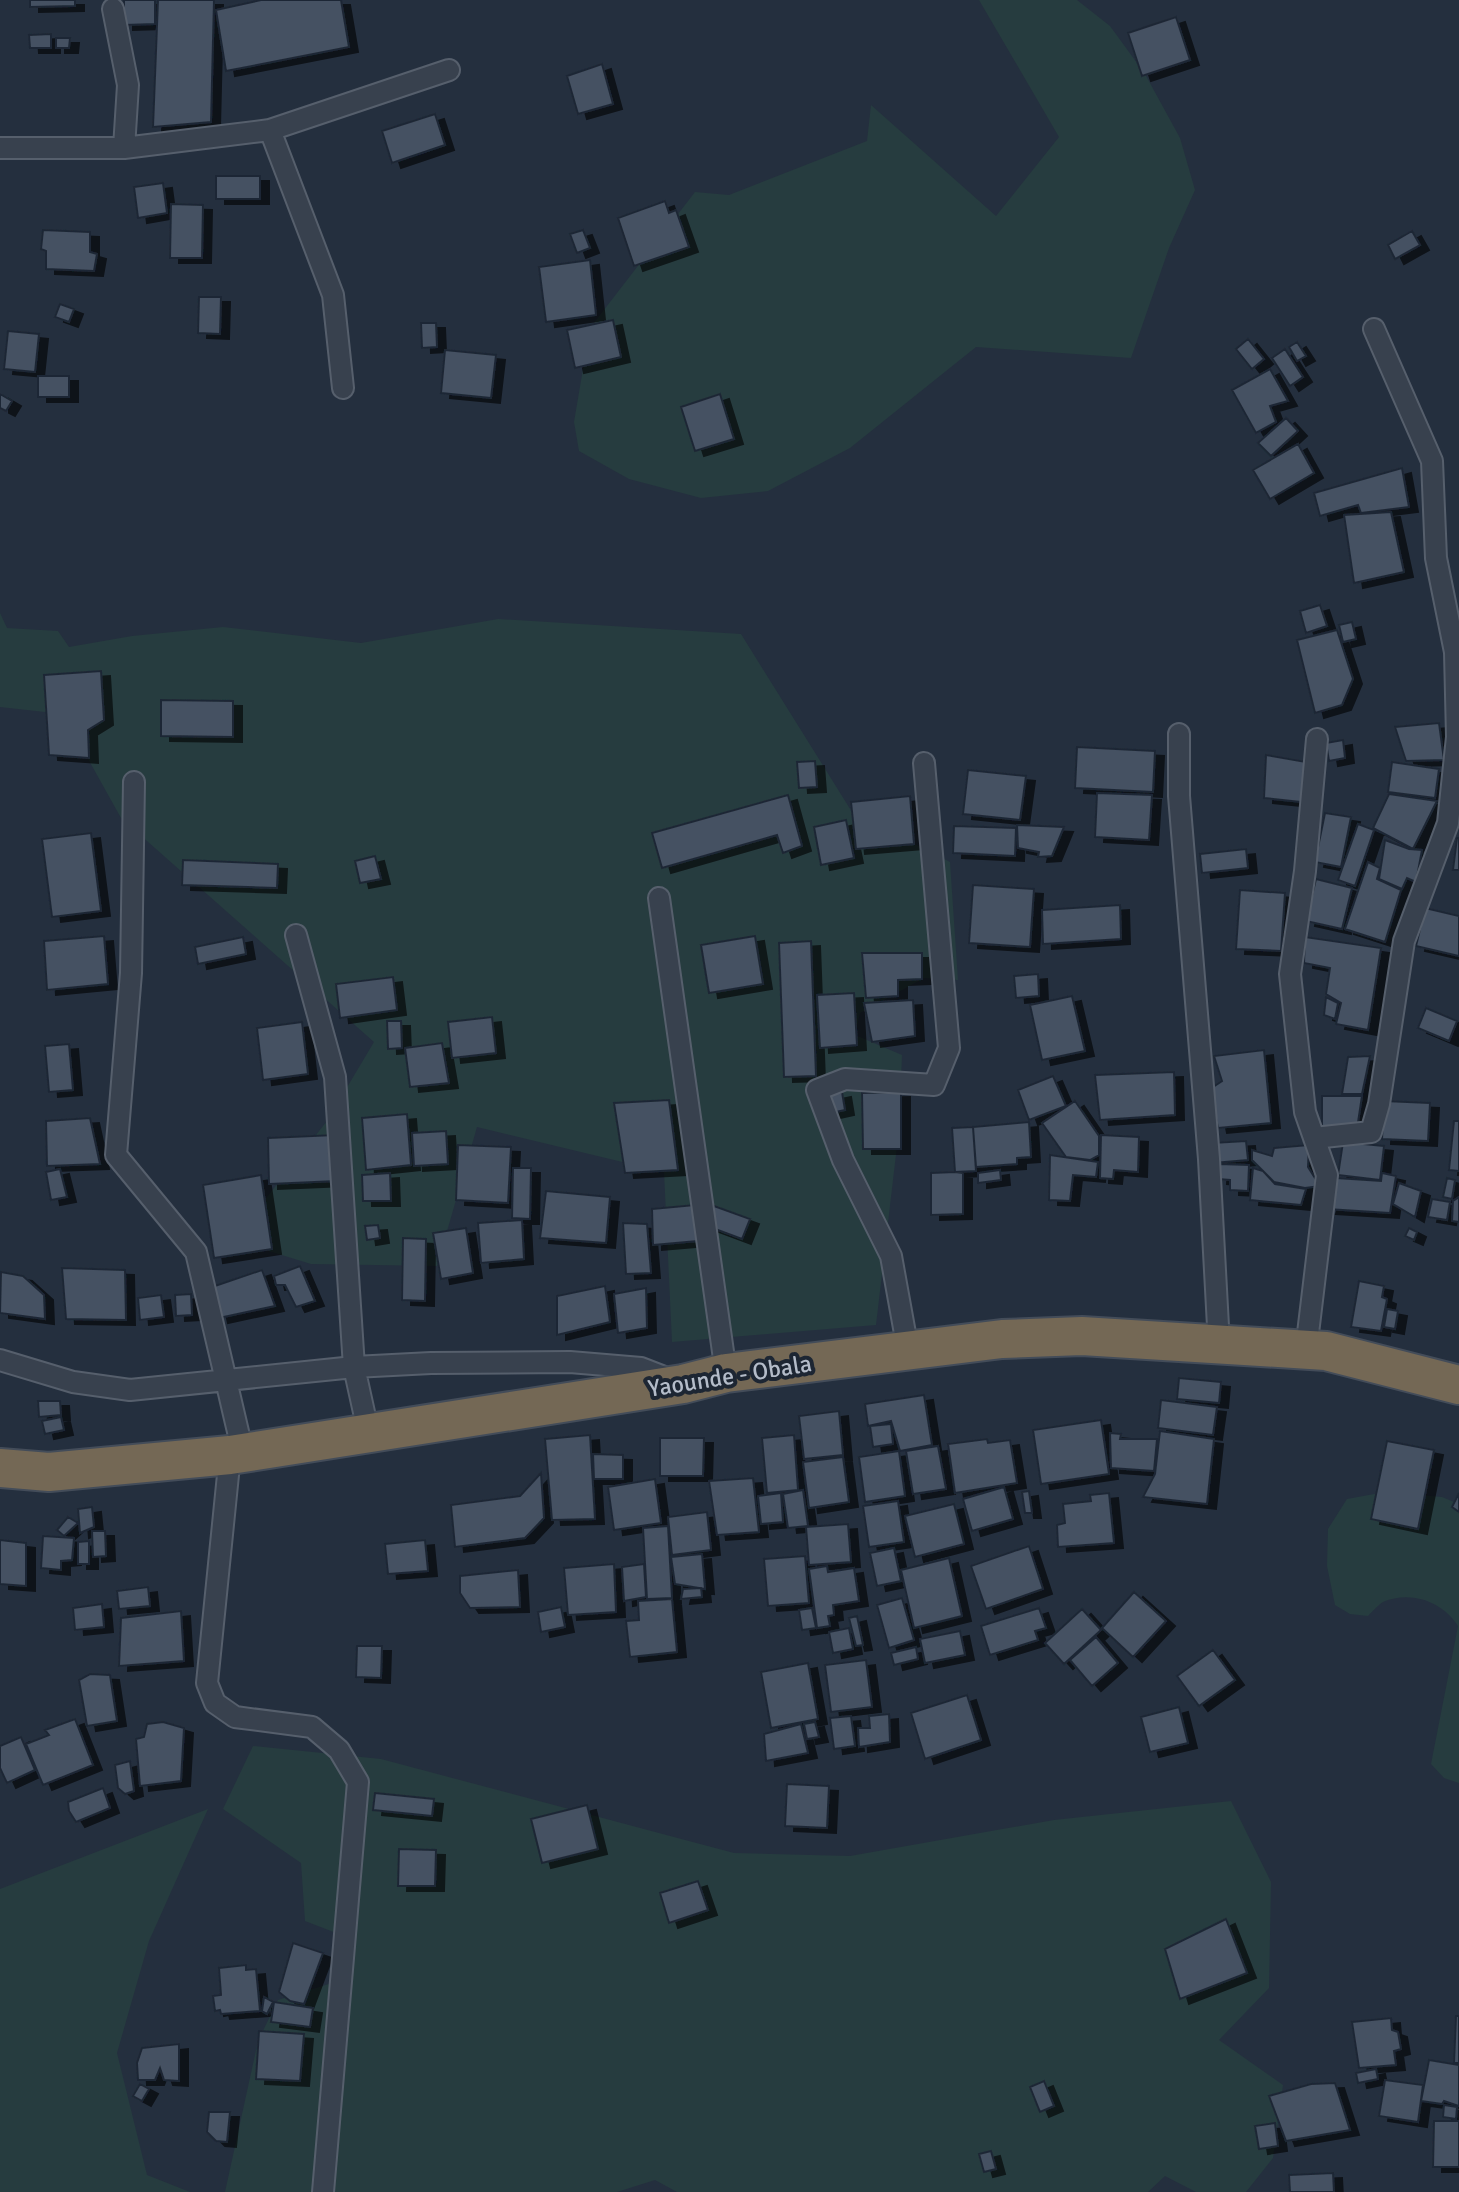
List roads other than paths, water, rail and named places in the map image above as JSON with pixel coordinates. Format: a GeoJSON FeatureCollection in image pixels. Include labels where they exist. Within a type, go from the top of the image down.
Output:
{"type":"FeatureCollection","features":[{"type":"Feature","properties":{"kind":"highway","name":"Yaounde - Obala"},"geometry":{"type":"LineString","coordinates":[[9,1474],[236,1454],[683,1384],[726,1373],[1002,1339],[1082,1336],[1326,1351],[1459,1385]]}},
{"type":"Feature","properties":{"kind":"street"},"geometry":{"type":"LineString","coordinates":[[113,9],[128,85],[124,148]]}},
{"type":"Feature","properties":{"kind":"street"},"geometry":{"type":"LineString","coordinates":[[0,148],[124,148],[270,130],[449,70]]}},
{"type":"Feature","properties":{"kind":"street"},"geometry":{"type":"LineString","coordinates":[[270,130],[333,295],[343,388]]}},
{"type":"Feature","properties":{"kind":"street"},"geometry":{"type":"LineString","coordinates":[[1314,1138],[1371,1132],[1379,1104],[1404,941],[1448,823],[1457,737],[1455,652],[1436,558],[1432,461],[1374,329]]}},
{"type":"Feature","properties":{"kind":"street"},"geometry":{"type":"LineString","coordinates":[[1179,734],[1179,796],[1209,1159],[1219,1345]]}},
{"type":"Feature","properties":{"kind":"street"},"geometry":{"type":"LineString","coordinates":[[1306,1350],[1327,1175],[1305,1112],[1290,974],[1305,871],[1317,739]]}},
{"type":"Feature","properties":{"kind":"street"},"geometry":{"type":"LineString","coordinates":[[908,1350],[891,1256],[843,1160],[817,1090],[845,1079],[934,1085],[949,1048],[924,763]]}},
{"type":"Feature","properties":{"kind":"street"},"geometry":{"type":"LineString","coordinates":[[134,782],[131,973],[116,1155],[196,1252],[226,1382],[236,1454],[207,1683],[215,1703],[235,1717],[312,1727],[339,1750],[358,1782],[323,2192]]}},
{"type":"Feature","properties":{"kind":"street"},"geometry":{"type":"LineString","coordinates":[[659,898],[726,1373]]}},
{"type":"Feature","properties":{"kind":"street"},"geometry":{"type":"LineString","coordinates":[[296,935],[335,1077],[354,1367],[369,1435]]}},
{"type":"Feature","properties":{"kind":"street"},"geometry":{"type":"LineString","coordinates":[[0,1360],[73,1382],[130,1390],[354,1367],[570,1362],[641,1368],[683,1384]]}}]}
